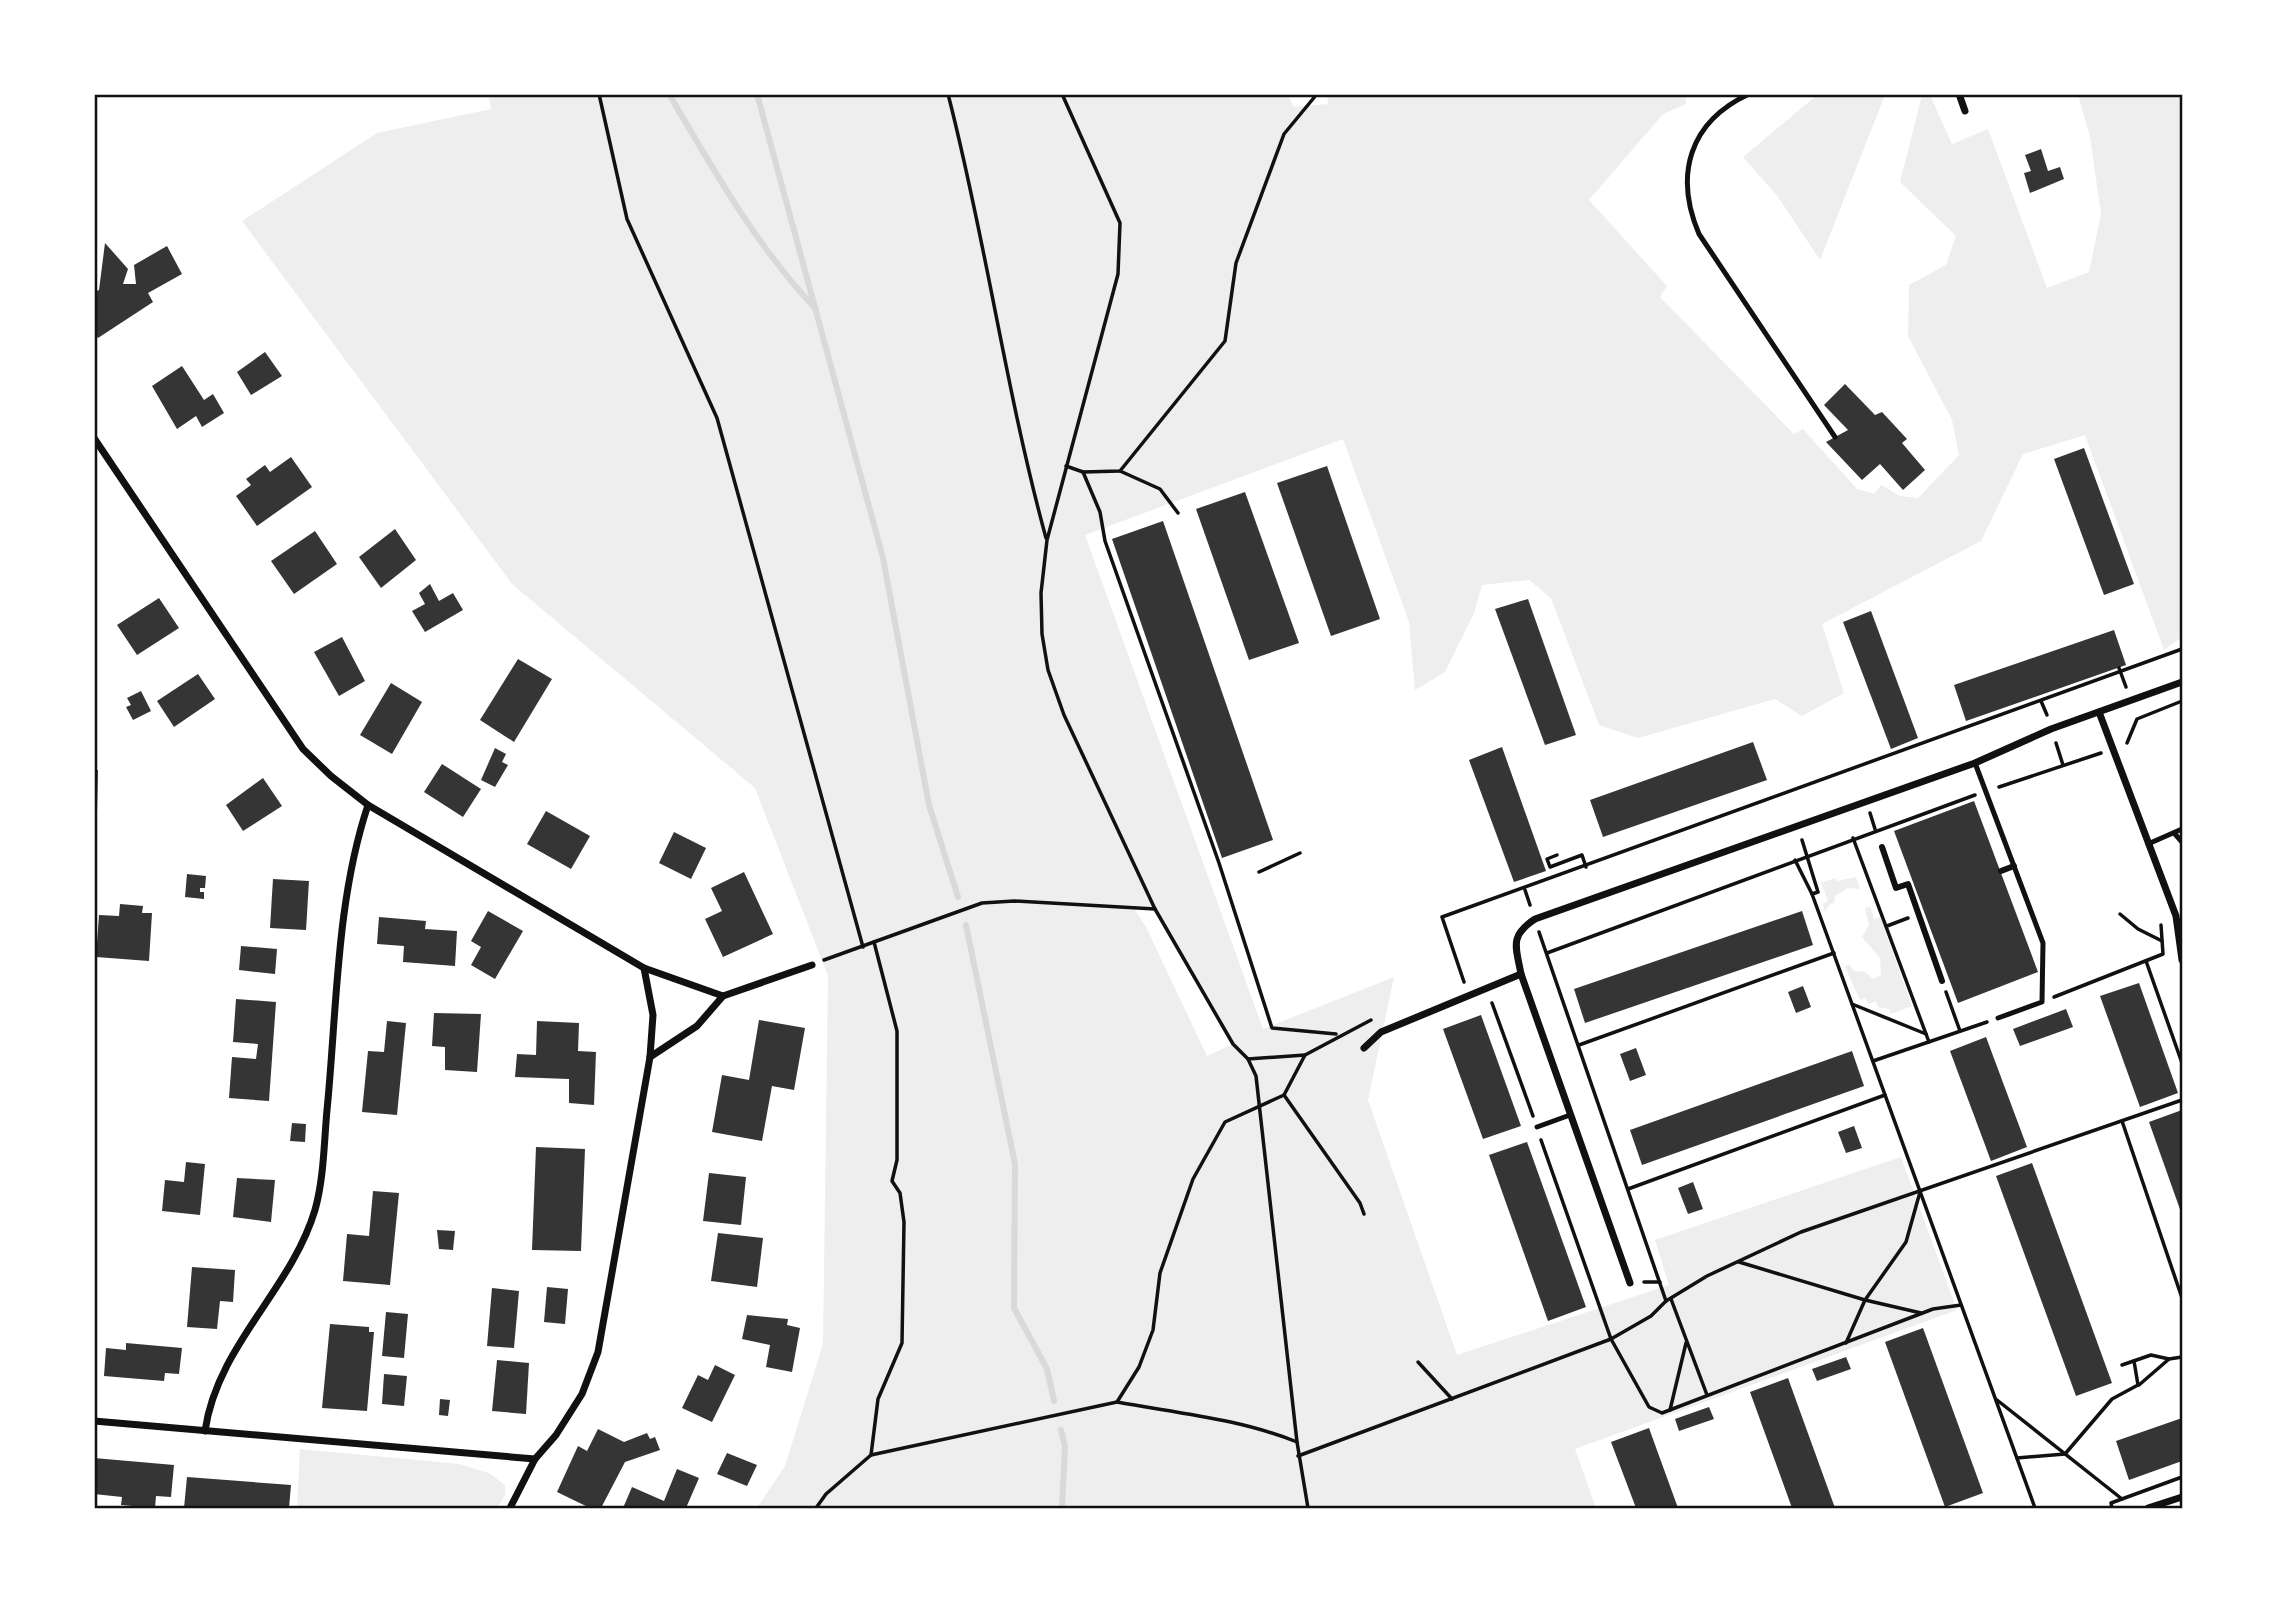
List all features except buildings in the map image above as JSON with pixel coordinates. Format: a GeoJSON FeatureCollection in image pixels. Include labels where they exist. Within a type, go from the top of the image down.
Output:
{"type":"FeatureCollection","features":[{"type":"Feature","properties":{"kind":"street"},"geometry":{"type":"LineString","coordinates":[[1959,94],[1965,111]]}},
{"type":"Feature","properties":{"kind":"street"},"geometry":{"type":"LineString","coordinates":[[94,438],[303,749],[331,776],[368,805],[644,968],[723,996]]}},
{"type":"Feature","properties":{"kind":"street"},"geometry":{"type":"LineString","coordinates":[[1630,1283],[1521,974],[1515,941],[1521,929],[1535,919],[1975,763],[2099,712],[2182,682]]}},
{"type":"Feature","properties":{"kind":"street"},"geometry":{"type":"LineString","coordinates":[[2099,712],[2176,916],[2182,960]]}},
{"type":"Feature","properties":{"kind":"street"},"geometry":{"type":"LineString","coordinates":[[205,1432],[208,1408],[221,1372],[299,1250],[316,1207],[341,944],[358,835],[368,805]]}},
{"type":"Feature","properties":{"kind":"street"},"geometry":{"type":"LineString","coordinates":[[1882,848],[1896,888],[1908,884],[1918,902],[1919,914],[1942,981]]}},
{"type":"Feature","properties":{"kind":"street"},"geometry":{"type":"LineString","coordinates":[[2001,871],[2014,866]]}},
{"type":"Feature","properties":{"kind":"street"},"geometry":{"type":"LineString","coordinates":[[650,1056],[697,1026],[723,996],[812,965]]}},
{"type":"Feature","properties":{"kind":"street"},"geometry":{"type":"LineString","coordinates":[[510,1508],[535,1459],[556,1435],[582,1394],[598,1352],[650,1056],[653,1014],[644,968]]}},
{"type":"Feature","properties":{"kind":"street"},"geometry":{"type":"LineString","coordinates":[[1364,1048],[1381,1032],[1521,974]]}},
{"type":"Feature","properties":{"kind":"street"},"geometry":{"type":"LineString","coordinates":[[94,1421],[535,1459]]}},
{"type":"Feature","properties":{"kind":"street"},"geometry":{"type":"LineString","coordinates":[[2148,1508],[2182,1497]]}},
{"type":"Feature","properties":{"kind":"lane"},"geometry":{"type":"LineString","coordinates":[[1749,94],[1727,105],[1702,133],[1686,168],[1688,207],[1699,234],[1835,437]]}},
{"type":"Feature","properties":{"kind":"lane"},"geometry":{"type":"LineString","coordinates":[[1975,763],[2043,943],[2042,1002],[1998,1018]]}},
{"type":"Feature","properties":{"kind":"lane"},"geometry":{"type":"LineString","coordinates":[[2148,844],[2182,829]]}},
{"type":"Feature","properties":{"kind":"lane"},"geometry":{"type":"LineString","coordinates":[[2175,834],[2182,842]]}},
{"type":"Feature","properties":{"kind":"lane"},"geometry":{"type":"LineString","coordinates":[[1536,1127],[1570,1115]]}},
{"type":"Feature","properties":{"kind":"path"},"geometry":{"type":"LineString","coordinates":[[599,94],[627,219],[717,418],[863,947]]}},
{"type":"Feature","properties":{"kind":"path"},"geometry":{"type":"LineString","coordinates":[[948,94],[969,175],[982,255],[1024,453],[1046,540]]}},
{"type":"Feature","properties":{"kind":"path"},"geometry":{"type":"LineString","coordinates":[[1062,94],[1120,223],[1118,274],[1046,540],[1041,593],[1042,634],[1048,670],[1064,715],[1155,909],[1233,1044],[1248,1059],[1256,1076],[1298,1456],[1308,1508]]}},
{"type":"Feature","properties":{"kind":"path"},"geometry":{"type":"LineString","coordinates":[[1120,471],[1225,341],[1236,263],[1284,134],[1317,94]]}},
{"type":"Feature","properties":{"kind":"path"},"geometry":{"type":"LineString","coordinates":[[1066,466],[1083,472],[1120,471],[1160,489],[1178,513]]}},
{"type":"Feature","properties":{"kind":"path"},"geometry":{"type":"LineString","coordinates":[[1083,472],[1100,512],[1105,541],[1219,863],[1272,1028],[1338,1035]]}},
{"type":"Feature","properties":{"kind":"path"},"geometry":{"type":"LineString","coordinates":[[1465,983],[1442,917],[2182,649]]}},
{"type":"Feature","properties":{"kind":"path"},"geometry":{"type":"LineString","coordinates":[[2120,670],[2127,692]]}},
{"type":"Feature","properties":{"kind":"path"},"geometry":{"type":"LineString","coordinates":[[2041,701],[2047,716]]}},
{"type":"Feature","properties":{"kind":"path"},"geometry":{"type":"LineString","coordinates":[[2127,743],[2137,719],[2182,701]]}},
{"type":"Feature","properties":{"kind":"path"},"geometry":{"type":"LineString","coordinates":[[2056,742],[2063,765],[2101,752],[2105,765]]}},
{"type":"Feature","properties":{"kind":"path"},"geometry":{"type":"LineString","coordinates":[[1870,812],[1875,830]]}},
{"type":"Feature","properties":{"kind":"path"},"geometry":{"type":"LineString","coordinates":[[1547,953],[1853,838],[1905,822]]}},
{"type":"Feature","properties":{"kind":"path"},"geometry":{"type":"LineString","coordinates":[[1801,838],[1818,892],[1812,894]]}},
{"type":"Feature","properties":{"kind":"path"},"geometry":{"type":"LineString","coordinates":[[1853,838],[1929,1042]]}},
{"type":"Feature","properties":{"kind":"path"},"geometry":{"type":"LineString","coordinates":[[1259,872],[1300,853]]}},
{"type":"Feature","properties":{"kind":"path"},"geometry":{"type":"LineString","coordinates":[[1557,855],[1547,859],[1549,867],[1582,855],[1586,867]]}},
{"type":"Feature","properties":{"kind":"path"},"geometry":{"type":"LineString","coordinates":[[1795,860],[1812,894],[1853,1004],[2035,1508]]}},
{"type":"Feature","properties":{"kind":"path"},"geometry":{"type":"LineString","coordinates":[[812,965],[982,903],[1014,901],[1155,909]]}},
{"type":"Feature","properties":{"kind":"path"},"geometry":{"type":"LineString","coordinates":[[1886,926],[1919,914]]}},
{"type":"Feature","properties":{"kind":"path"},"geometry":{"type":"LineString","coordinates":[[2120,914],[2138,929],[2162,941]]}},
{"type":"Feature","properties":{"kind":"path"},"geometry":{"type":"LineString","coordinates":[[1535,919],[1628,1189],[1707,1395]]}},
{"type":"Feature","properties":{"kind":"path"},"geometry":{"type":"LineString","coordinates":[[2042,1002],[2163,954],[2160,920]]}},
{"type":"Feature","properties":{"kind":"path"},"geometry":{"type":"LineString","coordinates":[[871,1455],[878,1399],[902,1343],[904,1222],[900,1193],[892,1181],[897,1160],[897,1031],[874,942]]}},
{"type":"Feature","properties":{"kind":"path"},"geometry":{"type":"LineString","coordinates":[[1579,1045],[1834,953]]}},
{"type":"Feature","properties":{"kind":"path"},"geometry":{"type":"LineString","coordinates":[[2146,961],[2182,1063]]}},
{"type":"Feature","properties":{"kind":"path"},"geometry":{"type":"LineString","coordinates":[[1947,994],[1960,1031]]}},
{"type":"Feature","properties":{"kind":"path"},"geometry":{"type":"LineString","coordinates":[[1492,1003],[1611,1339],[1649,1407],[1662,1413],[1923,1313],[1961,1305]]}},
{"type":"Feature","properties":{"kind":"path"},"geometry":{"type":"LineString","coordinates":[[1853,1004],[1926,1034]]}},
{"type":"Feature","properties":{"kind":"path"},"geometry":{"type":"LineString","coordinates":[[1873,1061],[1998,1018]]}},
{"type":"Feature","properties":{"kind":"path"},"geometry":{"type":"LineString","coordinates":[[1248,1059],[1305,1055]]}},
{"type":"Feature","properties":{"kind":"path"},"geometry":{"type":"LineString","coordinates":[[1284,1095],[1360,1203],[1364,1214]]}},
{"type":"Feature","properties":{"kind":"path"},"geometry":{"type":"LineString","coordinates":[[1628,1189],[1885,1095]]}},
{"type":"Feature","properties":{"kind":"path"},"geometry":{"type":"LineString","coordinates":[[1298,1456],[1611,1339],[1651,1317],[1669,1300],[1707,1276],[1801,1231],[2182,1100]]}},
{"type":"Feature","properties":{"kind":"path"},"geometry":{"type":"LineString","coordinates":[[1117,1402],[1139,1367],[1153,1330],[1160,1273],[1193,1179],[1225,1122],[1258,1108]]}},
{"type":"Feature","properties":{"kind":"path"},"geometry":{"type":"LineString","coordinates":[[2122,1121],[2182,1298]]}},
{"type":"Feature","properties":{"kind":"path"},"geometry":{"type":"LineString","coordinates":[[1846,1343],[1865,1300],[1906,1242],[1920,1191]]}},
{"type":"Feature","properties":{"kind":"path"},"geometry":{"type":"LineString","coordinates":[[1738,1262],[1865,1300],[1923,1313]]}},
{"type":"Feature","properties":{"kind":"path"},"geometry":{"type":"LineString","coordinates":[[1670,1410],[1686,1341]]}},
{"type":"Feature","properties":{"kind":"path"},"geometry":{"type":"LineString","coordinates":[[2122,1364],[2151,1354],[2169,1359],[2182,1357]]}},
{"type":"Feature","properties":{"kind":"path"},"geometry":{"type":"LineString","coordinates":[[2017,1458],[2065,1454],[2112,1399],[2138,1385],[2169,1359]]}},
{"type":"Feature","properties":{"kind":"path"},"geometry":{"type":"LineString","coordinates":[[2134,1361],[2138,1385]]}},
{"type":"Feature","properties":{"kind":"path"},"geometry":{"type":"LineString","coordinates":[[1418,1362],[1452,1399]]}},
{"type":"Feature","properties":{"kind":"path"},"geometry":{"type":"LineString","coordinates":[[1996,1399],[2122,1499]]}},
{"type":"Feature","properties":{"kind":"path"},"geometry":{"type":"LineString","coordinates":[[816,1508],[827,1494],[871,1455],[1117,1402],[1246,1425],[1297,1442]]}},
{"type":"Feature","properties":{"kind":"path"},"geometry":{"type":"LineString","coordinates":[[2112,1508],[2111,1503],[2182,1477]]}},
{"type":"Feature","properties":{"kind":"shaded area"},"geometry":{"type":"Polygon","coordinates":[[[1289,94],[1293,107],[1328,104],[1327,94],[1686,95],[1686,104],[1663,114],[1589,200],[1667,286],[1660,297],[1794,434],[1803,429],[1857,489],[1874,494],[1881,485],[1900,496],[1918,498],[1959,455],[1952,420],[1908,336],[1909,285],[1946,265],[1956,236],[1900,182],[1922,95],[1930,95],[1952,144],[1988,129],[2047,288],[2089,272],[2101,214],[2090,137],[2078,95],[2182,95],[2182,637],[2164,650],[2085,435],[2023,454],[1981,541],[1822,624],[1844,693],[1802,716],[1775,699],[1638,738],[1599,725],[1551,598],[1529,580],[1482,585],[1474,613],[1445,672],[1415,690],[1409,622],[1343,439],[1085,535],[1263,1029],[1394,977],[1368,1100],[1457,1355],[1669,1285],[1655,1240],[1901,1157],[1957,1310],[1575,1449],[1596,1508],[757,1508],[785,1466],[823,1344],[828,976],[755,788],[512,584],[242,221],[377,133],[491,109],[488,95],[1289,94]],[[1133,907],[1146,927],[1207,1056],[1233,1044],[1155,909],[1133,907]]]}},
{"type":"Feature","properties":{"kind":"shaded area"},"geometry":{"type":"Polygon","coordinates":[[[1817,95],[1885,95],[1820,260],[1778,197],[1743,157],[1817,95]]]}},
{"type":"Feature","properties":{"kind":"shaded area"},"geometry":{"type":"Polygon","coordinates":[[[1856,877],[1860,889],[1848,888],[1835,896],[1834,903],[1830,904],[1825,912],[1823,904],[1828,901],[1821,883],[1835,878],[1837,881],[1856,877]]]}},
{"type":"Feature","properties":{"kind":"shaded area"},"geometry":{"type":"Polygon","coordinates":[[[1870,906],[1874,919],[1880,917],[1912,1006],[1891,1014],[1889,1009],[1878,1007],[1876,1001],[1868,1004],[1866,998],[1860,1000],[1845,967],[1849,964],[1854,971],[1865,972],[1873,979],[1881,975],[1880,958],[1862,937],[1869,925],[1865,909],[1870,906]]]}},
{"type":"Feature","properties":{"kind":"shaded area"},"geometry":{"type":"Polygon","coordinates":[[[300,1449],[459,1464],[489,1473],[505,1485],[505,1495],[497,1508],[297,1508],[300,1449]]]}},
{"type":"Feature","properties":{"kind":"waterway"},"geometry":{"type":"LineString","coordinates":[[669,94],[755,233],[794,285],[816,309]]}},
{"type":"Feature","properties":{"kind":"waterway"},"geometry":{"type":"LineString","coordinates":[[757,94],[883,558],[929,805],[958,897]]}},
{"type":"Feature","properties":{"kind":"waterway"},"geometry":{"type":"LineString","coordinates":[[966,925],[1015,1164],[1014,1308],[1047,1369],[1054,1401]]}},
{"type":"Feature","properties":{"kind":"waterway"},"geometry":{"type":"LineString","coordinates":[[1061,1430],[1065,1446],[1062,1508]]}}]}
